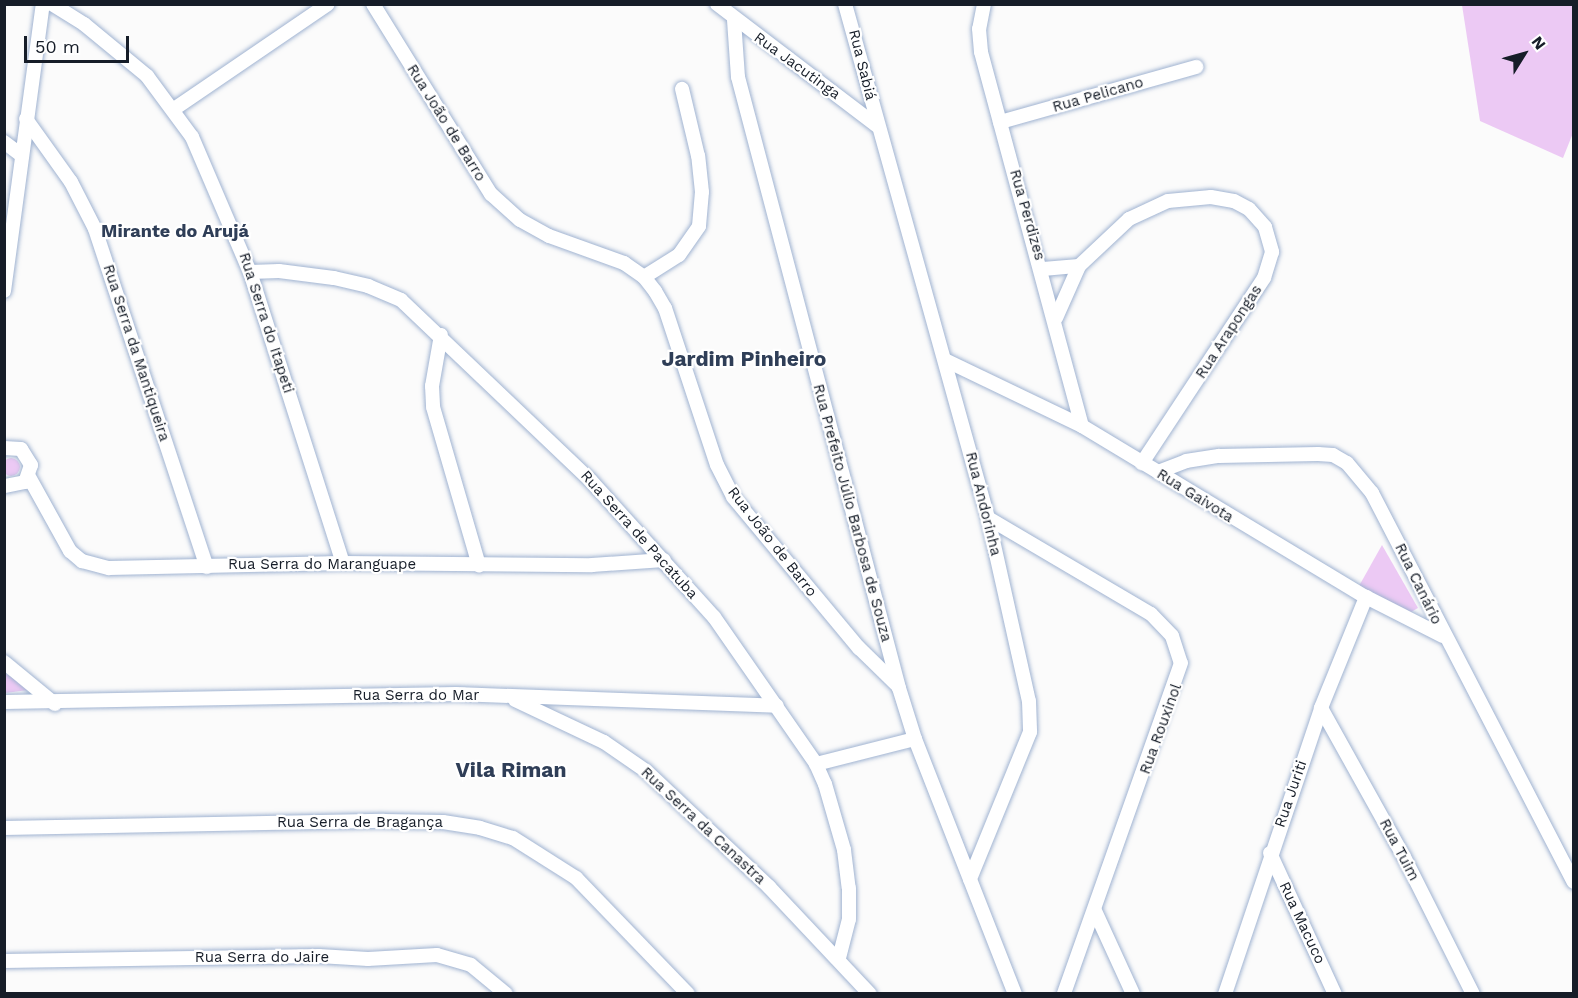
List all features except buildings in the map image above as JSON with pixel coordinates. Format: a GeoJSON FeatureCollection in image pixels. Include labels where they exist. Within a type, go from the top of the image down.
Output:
{"type":"FeatureCollection","features":[{"type":"Feature","properties":{"kind":"street"},"geometry":{"type":"LineString","coordinates":[[4,291],[20,154],[43,4]]}},
{"type":"Feature","properties":{"kind":"street","name":"Rua Serra do Itapeti"},"geometry":{"type":"LineString","coordinates":[[52,4],[84,24],[147,76],[174,109],[212,178],[250,272],[343,563]]}},
{"type":"Feature","properties":{"kind":"street"},"geometry":{"type":"LineString","coordinates":[[174,109],[328,4]]}},
{"type":"Feature","properties":{"kind":"street","name":"Rua João de Barro"},"geometry":{"type":"LineString","coordinates":[[373,4],[491,194],[520,220],[549,236],[624,264],[644,277],[665,308],[717,465],[733,497],[859,648],[899,687]]}},
{"type":"Feature","properties":{"kind":"street","name":"Rua Jacutinga"},"geometry":{"type":"LineString","coordinates":[[717,4],[734,20],[878,126]]}},
{"type":"Feature","properties":{"kind":"street","name":"Rua Sabiá"},"geometry":{"type":"LineString","coordinates":[[845,4],[878,126]]}},
{"type":"Feature","properties":{"kind":"street","name":"Rua Perdizes"},"geometry":{"type":"LineString","coordinates":[[984,4],[979,29],[981,52],[1043,269],[1082,426]]}},
{"type":"Feature","properties":{"kind":"street","name":"Rua Prefeito Júlio Barbosa de Souza"},"geometry":{"type":"LineString","coordinates":[[734,20],[738,77],[899,687],[915,739],[1015,993]]}},
{"type":"Feature","properties":{"kind":"street","name":"Rua Pelicano"},"geometry":{"type":"LineString","coordinates":[[1000,122],[1196,67]]}},
{"type":"Feature","properties":{"kind":"street"},"geometry":{"type":"LineString","coordinates":[[644,277],[679,255],[699,226],[702,192],[698,156],[682,89]]}},
{"type":"Feature","properties":{"kind":"street","name":"Rua Serra da Mantiqueira"},"geometry":{"type":"LineString","coordinates":[[26,119],[70,182],[95,229],[207,567]]}},
{"type":"Feature","properties":{"kind":"street","name":"Rua Andorinha"},"geometry":{"type":"LineString","coordinates":[[878,126],[988,518],[1031,722],[970,879]]}},
{"type":"Feature","properties":{"kind":"street"},"geometry":{"type":"LineString","coordinates":[[4,142],[20,154]]}},
{"type":"Feature","properties":{"kind":"street","name":"Rua Arapongas"},"geometry":{"type":"LineString","coordinates":[[1056,318],[1079,266],[1128,219],[1168,201],[1211,197],[1234,201],[1249,209],[1264,227],[1272,252],[1264,278],[1142,463]]}},
{"type":"Feature","properties":{"kind":"street"},"geometry":{"type":"LineString","coordinates":[[1043,269],[1079,266]]}},
{"type":"Feature","properties":{"kind":"street","name":"Rua Serra de Pacatuba"},"geometry":{"type":"LineString","coordinates":[[250,272],[279,271],[368,286],[400,300],[441,335],[591,481],[664,560],[718,623],[816,764],[838,825],[849,888],[849,919],[839,958]]}},
{"type":"Feature","properties":{"kind":"street"},"geometry":{"type":"LineString","coordinates":[[441,335],[432,386],[433,407],[479,565]]}},
{"type":"Feature","properties":{"kind":"street","name":"Rua Gaivota"},"geometry":{"type":"LineString","coordinates":[[945,360],[1082,426],[1366,597],[1443,636]]}},
{"type":"Feature","properties":{"kind":"street","name":"Rua Serra do Maranguape"},"geometry":{"type":"LineString","coordinates":[[4,448],[15,447],[26,453],[31,465],[29,477],[58,534],[82,561],[109,568],[343,563],[592,565],[664,560]]}},
{"type":"Feature","properties":{"kind":"street","name":"Rua Canário"},"geometry":{"type":"LineString","coordinates":[[1158,472],[1186,461],[1219,456],[1318,454],[1333,455],[1347,463],[1372,493],[1443,636],[1574,882]]}},
{"type":"Feature","properties":{"kind":"street"},"geometry":{"type":"LineString","coordinates":[[4,486],[20,486],[29,477]]}},
{"type":"Feature","properties":{"kind":"street","name":"Rua Rouxinol"},"geometry":{"type":"LineString","coordinates":[[988,518],[1151,615],[1179,649],[1179,677],[1064,993]]}},
{"type":"Feature","properties":{"kind":"street","name":"Rua Juriti"},"geometry":{"type":"LineString","coordinates":[[1225,993],[1270,853],[1321,708],[1366,597]]}},
{"type":"Feature","properties":{"kind":"street"},"geometry":{"type":"LineString","coordinates":[[4,662],[55,704]]}},
{"type":"Feature","properties":{"kind":"street","name":"Rua Serra do Mar"},"geometry":{"type":"LineString","coordinates":[[4,702],[55,704],[456,694],[777,706]]}},
{"type":"Feature","properties":{"kind":"street","name":"Rua Serra da Canastra"},"geometry":{"type":"LineString","coordinates":[[508,696],[604,742],[646,771],[839,958],[870,993]]}},
{"type":"Feature","properties":{"kind":"street","name":"Rua Tuim"},"geometry":{"type":"LineString","coordinates":[[1321,708],[1404,857],[1473,993]]}},
{"type":"Feature","properties":{"kind":"street"},"geometry":{"type":"LineString","coordinates":[[816,764],[915,739]]}},
{"type":"Feature","properties":{"kind":"street","name":"Rua Serra de Bragança"},"geometry":{"type":"LineString","coordinates":[[4,828],[384,821],[443,822],[480,828],[533,849],[576,878],[688,993]]}},
{"type":"Feature","properties":{"kind":"street","name":"Rua Macuco"},"geometry":{"type":"LineString","coordinates":[[1270,853],[1335,993]]}},
{"type":"Feature","properties":{"kind":"street"},"geometry":{"type":"LineString","coordinates":[[1095,911],[1133,993]]}},
{"type":"Feature","properties":{"kind":"street","name":"Rua Serra do Jaire"},"geometry":{"type":"LineString","coordinates":[[4,961],[319,956],[368,959],[437,955],[471,965],[506,993]]}},
{"type":"Feature","properties":{"kind":"shaded area"},"geometry":{"type":"Polygon","coordinates":[[[1462,5],[1573,5],[1573,133],[1563,158],[1480,121],[1462,5]]]}},
{"type":"Feature","properties":{"kind":"shaded area"},"geometry":{"type":"Polygon","coordinates":[[[11,458],[17,461],[20,467],[17,473],[11,476],[5,473],[2,467],[5,461],[11,458]]]}},
{"type":"Feature","properties":{"kind":"shaded area"},"geometry":{"type":"Polygon","coordinates":[[[1382,545],[1418,608],[1411,612],[1359,586],[1382,545]]]}},
{"type":"Feature","properties":{"kind":"shaded area"},"geometry":{"type":"Polygon","coordinates":[[[4,673],[27,685],[28,690],[5,693],[4,673]]]}},
{"type":"Feature","properties":{"kind":"district","name":"Mirante do Arujá"},"geometry":{"type":"Point","coordinates":[175,231]}},
{"type":"Feature","properties":{"kind":"district","name":"Jardim Pinheiro"},"geometry":{"type":"Point","coordinates":[744,359]}},
{"type":"Feature","properties":{"kind":"district","name":"Vila Riman"},"geometry":{"type":"Point","coordinates":[511,770]}}]}
